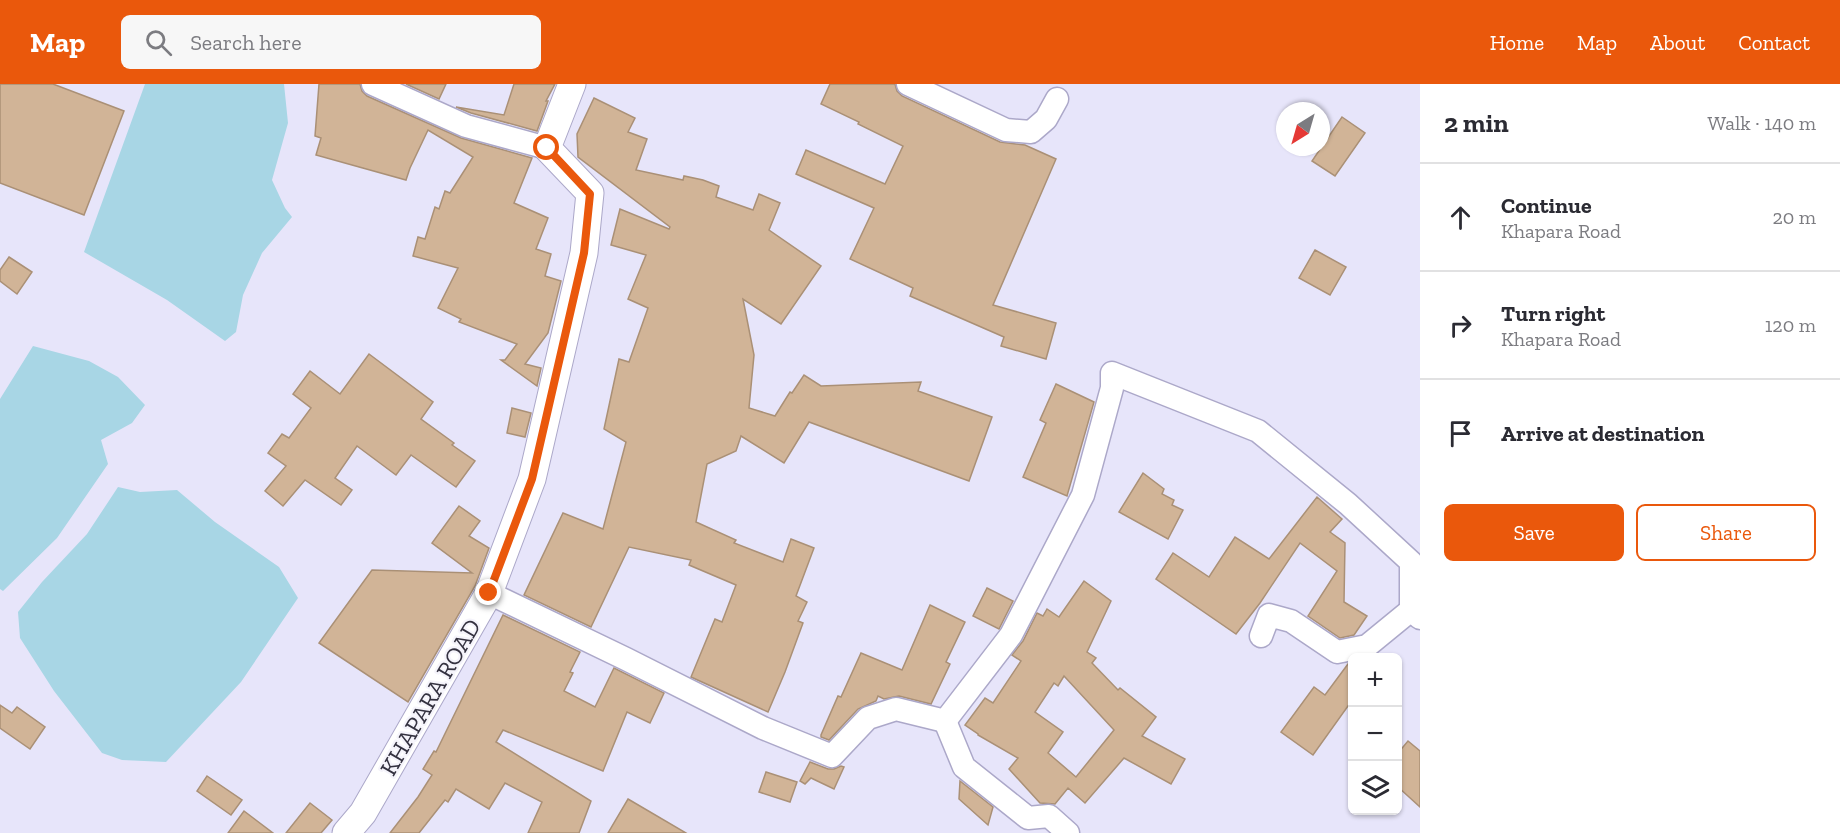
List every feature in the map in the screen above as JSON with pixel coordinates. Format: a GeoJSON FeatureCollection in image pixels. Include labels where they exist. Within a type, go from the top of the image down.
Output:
{"type":"FeatureCollection","features":[{"type":"Feature","properties":{"kind":"street"},"geometry":{"type":"LineString","coordinates":[[373,84],[465,126],[547,148],[572,84]]}},
{"type":"Feature","properties":{"kind":"street"},"geometry":{"type":"LineString","coordinates":[[908,84],[1006,130],[1031,132],[1046,119],[1057,99]]}},
{"type":"Feature","properties":{"kind":"street","name":"KHAPARA ROAD"},"geometry":{"type":"LineString","coordinates":[[346,833],[363,813],[489,593],[532,479],[584,253],[590,194],[547,148]]}},
{"type":"Feature","properties":{"kind":"street"},"geometry":{"type":"LineString","coordinates":[[945,721],[1011,635],[1083,495],[1112,387],[1112,373],[1258,431],[1348,504],[1411,562],[1416,614],[1367,646],[1337,652],[1291,621],[1269,615],[1261,636]]}},
{"type":"Feature","properties":{"kind":"street"},"geometry":{"type":"LineString","coordinates":[[489,593],[763,729],[832,756],[868,718],[896,709],[945,721]]}},
{"type":"Feature","properties":{"kind":"street"},"geometry":{"type":"LineString","coordinates":[[945,721],[964,766],[1028,818],[1049,816],[1068,833]]}},
{"type":"Feature","properties":{"kind":"water"},"geometry":{"type":"Polygon","coordinates":[[[145,84],[284,84],[288,123],[272,180],[285,208],[292,217],[262,253],[243,295],[236,332],[225,341],[167,300],[84,252],[145,84]]]}},
{"type":"Feature","properties":{"kind":"water"},"geometry":{"type":"Polygon","coordinates":[[[33,346],[89,361],[118,377],[145,405],[132,423],[101,440],[108,464],[57,538],[3,591],[0,589],[0,399],[33,346]]]}},
{"type":"Feature","properties":{"kind":"water"},"geometry":{"type":"Polygon","coordinates":[[[118,487],[140,492],[177,490],[215,522],[279,567],[298,598],[241,682],[166,762],[122,760],[102,753],[54,691],[20,638],[18,612],[42,582],[87,534],[118,487]]]}},
{"type":"Feature","properties":{"kind":"building"},"geometry":{"type":"Polygon","coordinates":[[[0,84],[53,84],[124,111],[84,215],[0,183],[0,84]]]}},
{"type":"Feature","properties":{"kind":"building"},"geometry":{"type":"Polygon","coordinates":[[[319,84],[360,84],[367,96],[461,138],[532,158],[514,203],[548,218],[536,249],[551,254],[545,276],[561,281],[548,333],[525,364],[541,368],[537,386],[501,360],[505,360],[517,344],[459,322],[461,319],[438,308],[458,268],[413,256],[418,237],[425,239],[435,207],[439,209],[445,191],[450,193],[473,157],[428,130],[406,180],[316,155],[321,138],[315,136],[319,84]]]}},
{"type":"Feature","properties":{"kind":"building"},"geometry":{"type":"Polygon","coordinates":[[[406,84],[446,84],[439,99],[406,84]]]}},
{"type":"Feature","properties":{"kind":"building"},"geometry":{"type":"Polygon","coordinates":[[[514,84],[555,84],[546,101],[548,101],[537,131],[456,107],[504,115],[514,84]]]}},
{"type":"Feature","properties":{"kind":"building"},"geometry":{"type":"Polygon","coordinates":[[[830,84],[895,84],[902,96],[1000,142],[1025,145],[1056,159],[993,305],[1056,323],[1046,359],[1001,346],[1004,337],[910,296],[913,288],[850,259],[874,208],[796,174],[806,150],[885,184],[903,146],[821,104],[830,84]]]}},
{"type":"Feature","properties":{"kind":"building"},"geometry":{"type":"Polygon","coordinates":[[[594,98],[635,118],[628,132],[647,139],[636,170],[683,180],[684,176],[703,180],[719,186],[716,197],[753,210],[759,194],[780,203],[769,230],[821,266],[781,324],[743,299],[754,355],[749,408],[775,416],[804,375],[821,386],[921,382],[918,391],[992,417],[969,481],[809,422],[784,463],[741,436],[736,451],[707,464],[696,522],[736,540],[734,543],[783,562],[791,539],[814,548],[796,596],[807,602],[798,621],[803,623],[768,712],[691,677],[715,619],[722,622],[736,585],[689,565],[691,560],[629,547],[591,627],[524,595],[563,513],[603,529],[626,442],[604,429],[619,359],[629,362],[648,308],[628,299],[646,255],[611,245],[620,209],[669,229],[670,227],[578,157],[577,134],[594,98]]]}},
{"type":"Feature","properties":{"kind":"building"},"geometry":{"type":"Polygon","coordinates":[[[1342,117],[1365,133],[1335,176],[1312,161],[1315,156],[1330,156],[1330,135],[1342,117]]]}},
{"type":"Feature","properties":{"kind":"building"},"geometry":{"type":"Polygon","coordinates":[[[1315,250],[1346,267],[1330,295],[1299,278],[1315,250]]]}},
{"type":"Feature","properties":{"kind":"building"},"geometry":{"type":"Polygon","coordinates":[[[9,257],[32,272],[17,294],[0,281],[0,270],[9,257]]]}},
{"type":"Feature","properties":{"kind":"building"},"geometry":{"type":"Polygon","coordinates":[[[369,354],[433,402],[421,419],[475,461],[456,487],[411,455],[396,475],[357,446],[335,478],[352,490],[341,505],[305,480],[283,506],[265,491],[286,466],[268,453],[282,434],[289,438],[311,408],[293,394],[310,371],[340,394],[369,354]]]}},
{"type":"Feature","properties":{"kind":"building"},"geometry":{"type":"Polygon","coordinates":[[[1056,384],[1094,402],[1067,496],[1023,477],[1046,423],[1040,420],[1056,384]]]}},
{"type":"Feature","properties":{"kind":"building"},"geometry":{"type":"Polygon","coordinates":[[[512,408],[531,413],[525,437],[507,433],[512,408]]]}},
{"type":"Feature","properties":{"kind":"building"},"geometry":{"type":"Polygon","coordinates":[[[1143,473],[1164,489],[1162,494],[1174,500],[1172,505],[1183,510],[1168,539],[1119,512],[1143,473]]]}},
{"type":"Feature","properties":{"kind":"building"},"geometry":{"type":"Polygon","coordinates":[[[1317,497],[1342,519],[1330,532],[1345,543],[1344,602],[1367,616],[1354,635],[1340,638],[1308,616],[1337,571],[1300,543],[1236,634],[1156,579],[1173,553],[1209,577],[1235,537],[1269,559],[1317,497]]]}},
{"type":"Feature","properties":{"kind":"building"},"geometry":{"type":"Polygon","coordinates":[[[459,506],[480,521],[469,536],[489,548],[475,586],[408,702],[319,643],[372,570],[472,573],[432,543],[459,506]]]}},
{"type":"Feature","properties":{"kind":"building"},"geometry":{"type":"Polygon","coordinates":[[[1084,581],[1111,601],[1087,652],[1096,658],[1092,663],[1118,690],[1120,688],[1156,717],[1142,736],[1185,759],[1171,784],[1124,758],[1085,803],[1068,788],[1055,804],[1040,803],[1009,769],[1018,758],[965,725],[985,698],[993,703],[1021,661],[1012,655],[1023,641],[1037,613],[1043,616],[1047,609],[1059,617],[1084,581]],[[1064,676],[1058,686],[1054,683],[1035,712],[1063,732],[1048,753],[1076,777],[1114,730],[1064,676]]]}},
{"type":"Feature","properties":{"kind":"building"},"geometry":{"type":"Polygon","coordinates":[[[987,588],[1013,601],[999,629],[973,616],[987,588]]]}},
{"type":"Feature","properties":{"kind":"building"},"geometry":{"type":"Polygon","coordinates":[[[930,605],[965,622],[946,662],[950,664],[931,704],[899,696],[884,699],[878,696],[876,701],[858,709],[829,740],[821,737],[838,696],[841,697],[861,653],[902,670],[930,605]]]}},
{"type":"Feature","properties":{"kind":"building"},"geometry":{"type":"Polygon","coordinates":[[[503,615],[580,652],[564,691],[595,707],[614,668],[664,693],[650,723],[627,712],[603,771],[503,730],[496,742],[591,801],[579,833],[528,833],[542,802],[505,783],[489,809],[456,789],[448,802],[445,800],[419,833],[390,833],[432,775],[423,769],[434,751],[436,752],[503,615]]]}},
{"type":"Feature","properties":{"kind":"building"},"geometry":{"type":"Polygon","coordinates":[[[1348,664],[1348,706],[1313,755],[1281,732],[1314,687],[1325,695],[1348,664]]]}},
{"type":"Feature","properties":{"kind":"building"},"geometry":{"type":"Polygon","coordinates":[[[0,705],[12,713],[17,707],[45,727],[30,749],[0,728],[0,705]]]}},
{"type":"Feature","properties":{"kind":"building"},"geometry":{"type":"Polygon","coordinates":[[[1408,741],[1420,751],[1420,807],[1402,791],[1402,748],[1408,741]]]}},
{"type":"Feature","properties":{"kind":"building"},"geometry":{"type":"Polygon","coordinates":[[[810,762],[828,769],[844,767],[834,789],[811,778],[805,784],[800,781],[810,762]]]}},
{"type":"Feature","properties":{"kind":"building"},"geometry":{"type":"Polygon","coordinates":[[[766,772],[797,782],[790,802],[759,792],[766,772]]]}},
{"type":"Feature","properties":{"kind":"building"},"geometry":{"type":"Polygon","coordinates":[[[207,776],[242,800],[231,815],[197,791],[207,776]]]}},
{"type":"Feature","properties":{"kind":"building"},"geometry":{"type":"Polygon","coordinates":[[[960,781],[993,807],[988,825],[959,799],[960,781]]]}},
{"type":"Feature","properties":{"kind":"building"},"geometry":{"type":"Polygon","coordinates":[[[628,799],[686,833],[608,833],[628,799]]]}},
{"type":"Feature","properties":{"kind":"building"},"geometry":{"type":"Polygon","coordinates":[[[310,803],[332,820],[321,833],[286,833],[310,803]]]}},
{"type":"Feature","properties":{"kind":"building"},"geometry":{"type":"Polygon","coordinates":[[[244,811],[273,833],[228,833],[244,811]]]}},
{"type":"Feature","properties":{"kind":"route"},"geometry":{"type":"LineString","coordinates":[[489,593],[532,479],[584,253],[590,194],[547,148]]}}]}
